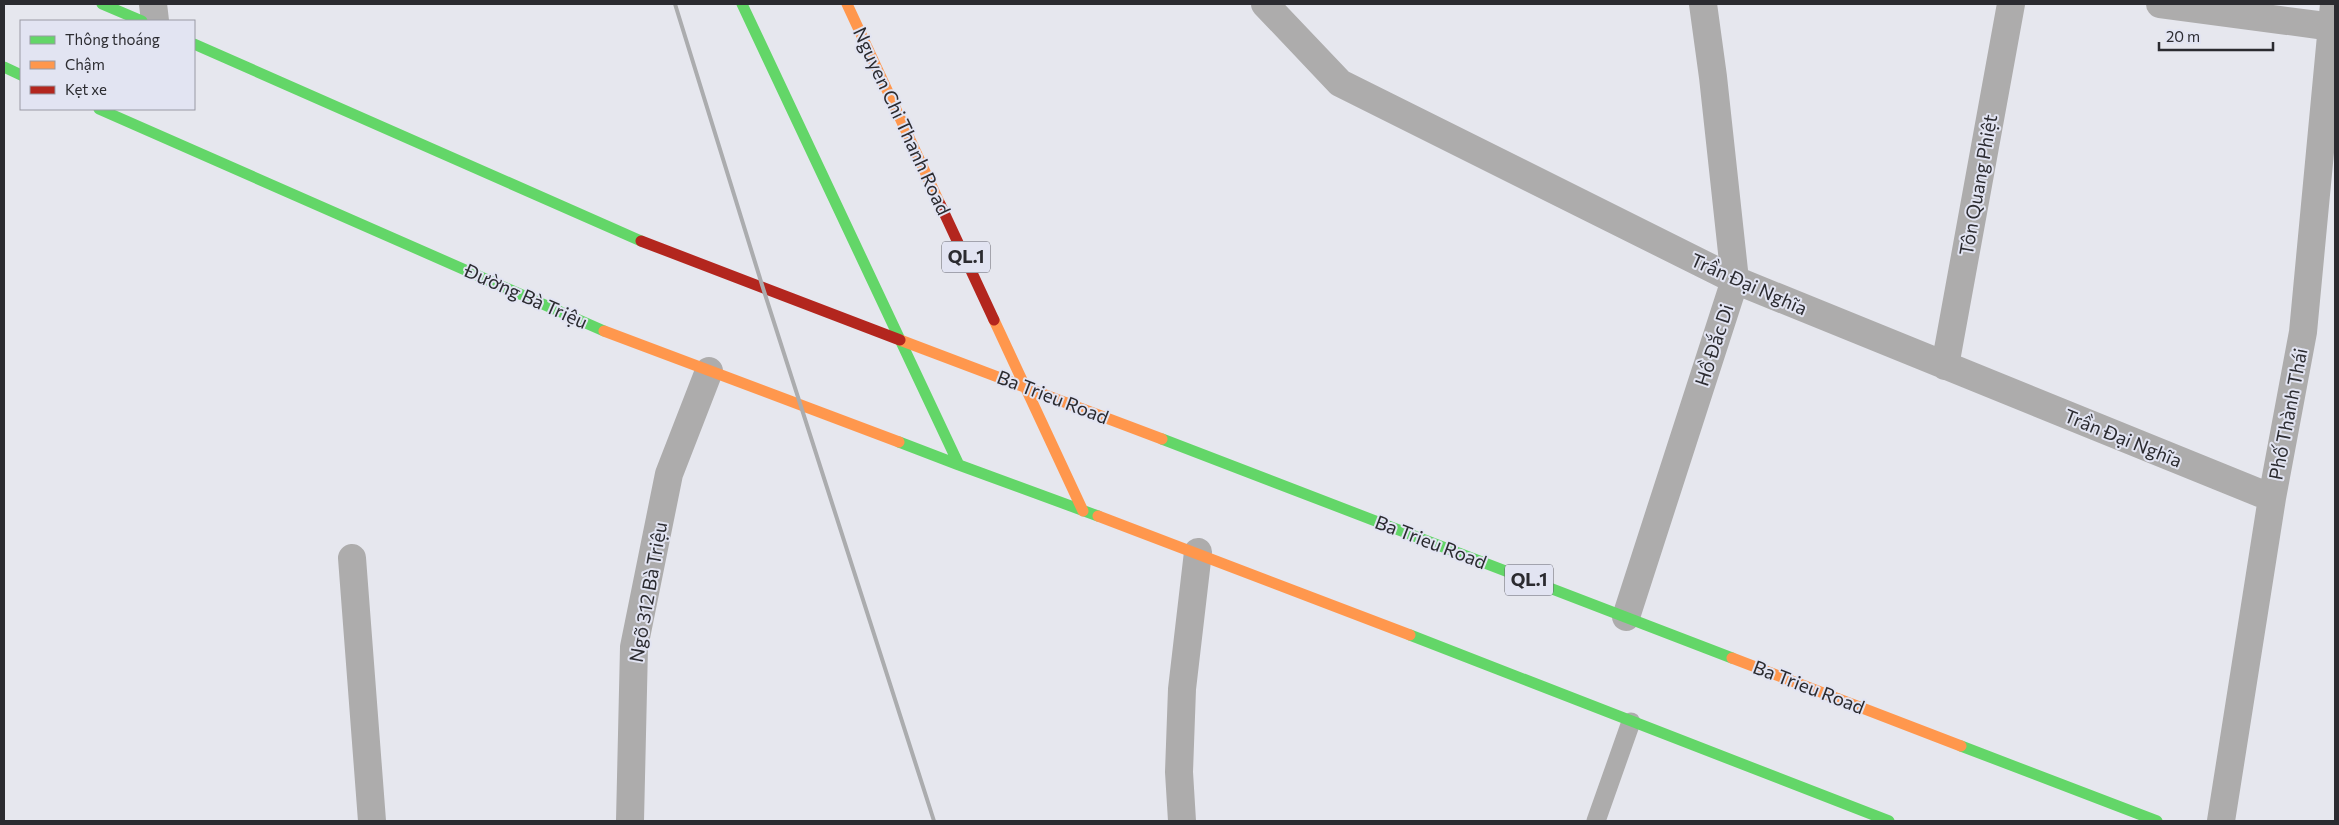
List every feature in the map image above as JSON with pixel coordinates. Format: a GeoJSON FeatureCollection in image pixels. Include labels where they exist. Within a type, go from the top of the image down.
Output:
{"type":"FeatureCollection","features":[{"type":"Feature","properties":{"kind":"main road"},"geometry":{"type":"LineString","coordinates":[[102,4],[140,20]]}},
{"type":"Feature","properties":{"kind":"main road"},"geometry":{"type":"LineString","coordinates":[[742,4],[959,466],[1198,552],[1298,594],[1889,821]]}},
{"type":"Feature","properties":{"kind":"main road","name":"Nguyen Chi Thanh Road"},"geometry":{"type":"LineString","coordinates":[[847,4],[1027,387],[1083,511]]}},
{"type":"Feature","properties":{"kind":"main road"},"geometry":{"type":"LineString","coordinates":[[195,44],[642,241],[900,340]]}},
{"type":"Feature","properties":{"kind":"main road"},"geometry":{"type":"LineString","coordinates":[[4,67],[20,74]]}},
{"type":"Feature","properties":{"kind":"main road","name":"Đường Bà Triệu"},"geometry":{"type":"LineString","coordinates":[[101,110],[614,334],[959,466]]}},
{"type":"Feature","properties":{"kind":"main road","name":"Ba Trieu Road"},"geometry":{"type":"LineString","coordinates":[[900,340],[2157,821]]}},
{"type":"Feature","properties":{"kind":"street"},"geometry":{"type":"LineString","coordinates":[[154,4],[155,20]]}},
{"type":"Feature","properties":{"kind":"street","name":"Trần Đại Nghĩa"},"geometry":{"type":"LineString","coordinates":[[1265,4],[1340,83],[1735,280],[2272,498]]}},
{"type":"Feature","properties":{"kind":"street","name":"Hồ Đắc Di"},"geometry":{"type":"LineString","coordinates":[[1626,617],[1735,280],[1703,4]]}},
{"type":"Feature","properties":{"kind":"street","name":"Tôn Quang Phiệt"},"geometry":{"type":"LineString","coordinates":[[1945,366],[2011,4]]}},
{"type":"Feature","properties":{"kind":"street"},"geometry":{"type":"LineString","coordinates":[[2160,4],[2334,15]]}},
{"type":"Feature","properties":{"kind":"street","name":"Phố Thành Thái"},"geometry":{"type":"LineString","coordinates":[[2221,821],[2272,498],[2303,332],[2334,15]]}},
{"type":"Feature","properties":{"kind":"street","name":"Ngõ 312 Bà Triệu"},"geometry":{"type":"LineString","coordinates":[[630,821],[634,647],[669,474],[710,371]]}},
{"type":"Feature","properties":{"kind":"street"},"geometry":{"type":"LineString","coordinates":[[1182,821],[1179,772],[1182,689],[1198,552]]}},
{"type":"Feature","properties":{"kind":"street"},"geometry":{"type":"LineString","coordinates":[[352,558],[372,821]]}},
{"type":"Feature","properties":{"kind":"lane"},"geometry":{"type":"LineString","coordinates":[[1596,821],[1631,722]]}},
{"type":"Feature","properties":{"kind":"railway"},"geometry":{"type":"LineString","coordinates":[[675,4],[763,288],[934,821]]}},
{"type":"Feature","properties":{"kind":"traffic: fast"},"geometry":{"type":"LineString","coordinates":[[102,4],[140,20]]}},
{"type":"Feature","properties":{"kind":"traffic: fast"},"geometry":{"type":"LineString","coordinates":[[742,4],[959,465],[1098,516]]}},
{"type":"Feature","properties":{"kind":"traffic: fast"},"geometry":{"type":"LineString","coordinates":[[195,44],[641,241]]}},
{"type":"Feature","properties":{"kind":"traffic: fast"},"geometry":{"type":"LineString","coordinates":[[4,67],[20,75]]}},
{"type":"Feature","properties":{"kind":"traffic: fast"},"geometry":{"type":"LineString","coordinates":[[101,110],[604,331]]}},
{"type":"Feature","properties":{"kind":"traffic: fast"},"geometry":{"type":"LineString","coordinates":[[1162,439],[1732,658]]}},
{"type":"Feature","properties":{"kind":"traffic: fast"},"geometry":{"type":"LineString","coordinates":[[899,442],[959,465]]}},
{"type":"Feature","properties":{"kind":"traffic: fast"},"geometry":{"type":"LineString","coordinates":[[1410,635],[1889,821]]}},
{"type":"Feature","properties":{"kind":"traffic: fast"},"geometry":{"type":"LineString","coordinates":[[1961,746],[2157,821]]}},
{"type":"Feature","properties":{"kind":"traffic: slow"},"geometry":{"type":"LineString","coordinates":[[847,4],[940,204]]}},
{"type":"Feature","properties":{"kind":"traffic: slow"},"geometry":{"type":"LineString","coordinates":[[994,320],[1083,511]]}},
{"type":"Feature","properties":{"kind":"traffic: slow"},"geometry":{"type":"LineString","coordinates":[[604,331],[899,442]]}},
{"type":"Feature","properties":{"kind":"traffic: slow"},"geometry":{"type":"LineString","coordinates":[[900,340],[1162,439]]}},
{"type":"Feature","properties":{"kind":"traffic: slow"},"geometry":{"type":"LineString","coordinates":[[1098,516],[1410,635]]}},
{"type":"Feature","properties":{"kind":"traffic: slow"},"geometry":{"type":"LineString","coordinates":[[1732,658],[1961,746]]}},
{"type":"Feature","properties":{"kind":"traffic: jam"},"geometry":{"type":"LineString","coordinates":[[940,204],[994,320]]}},
{"type":"Feature","properties":{"kind":"traffic: jam"},"geometry":{"type":"LineString","coordinates":[[641,241],[900,340]]}}]}
